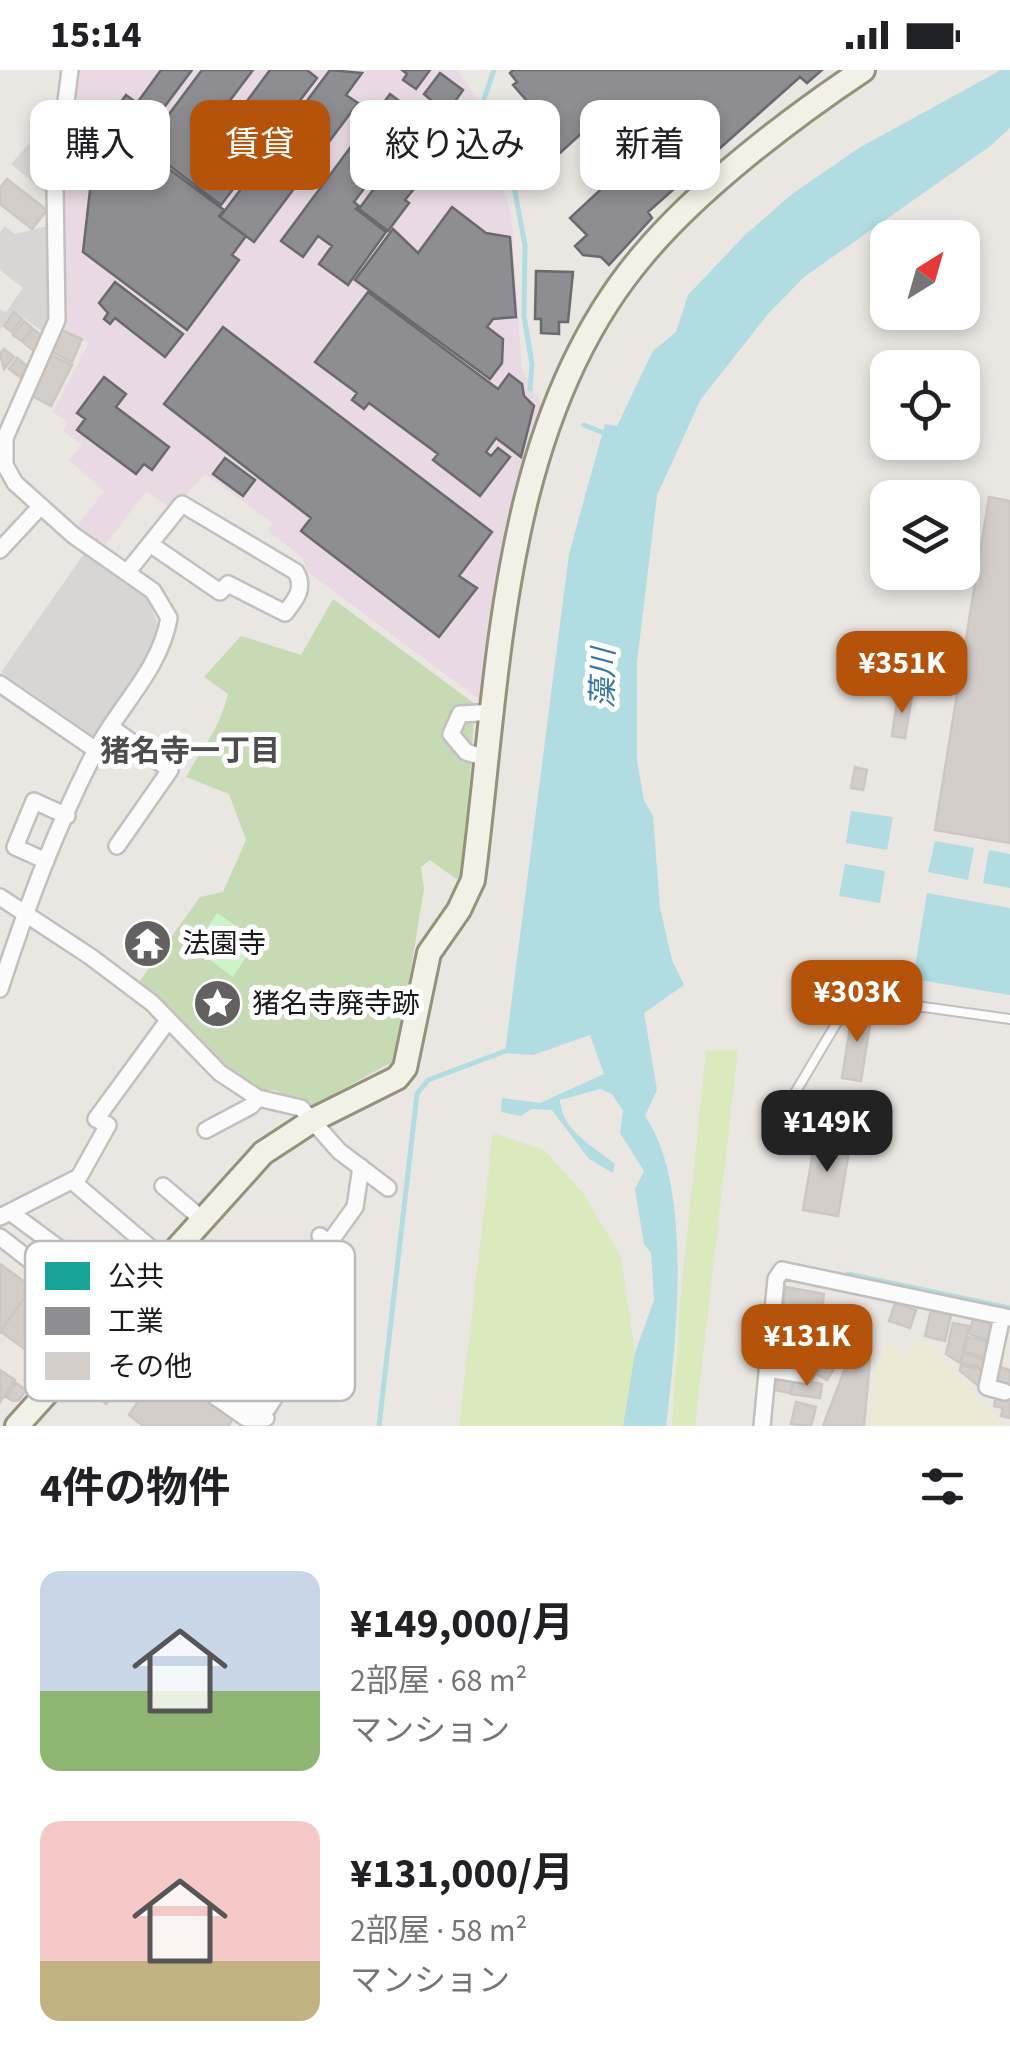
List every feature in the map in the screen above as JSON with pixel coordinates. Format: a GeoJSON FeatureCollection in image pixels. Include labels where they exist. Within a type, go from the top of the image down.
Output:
{"type":"FeatureCollection","features":[{"type":"Feature","properties":{"kind":"street"},"geometry":{"type":"LineString","coordinates":[[0,989],[24,914],[96,750],[164,648],[169,618],[153,591],[128,570],[102,556],[15,483],[3,451],[57,320],[55,188],[70,70]]}},
{"type":"Feature","properties":{"kind":"street"},"geometry":{"type":"LineString","coordinates":[[184,1241],[263,1154],[315,1119],[396,1078],[405,1068],[429,953],[459,910],[472,880],[519,525],[533,465],[575,359],[641,256],[680,214],[862,70]]}},
{"type":"Feature","properties":{"kind":"street"},"geometry":{"type":"LineString","coordinates":[[128,570],[182,504],[296,572],[301,582],[298,596],[286,613],[228,584],[220,592],[150,544]]}},
{"type":"Feature","properties":{"kind":"street"},"geometry":{"type":"LineString","coordinates":[[0,550],[41,506]]}},
{"type":"Feature","properties":{"kind":"street"},"geometry":{"type":"LineString","coordinates":[[0,684],[96,750]]}},
{"type":"Feature","properties":{"kind":"street"},"geometry":{"type":"LineString","coordinates":[[489,758],[466,752],[451,734],[460,714],[494,712]]}},
{"type":"Feature","properties":{"kind":"street"},"geometry":{"type":"LineString","coordinates":[[111,727],[170,770],[118,846]]}},
{"type":"Feature","properties":{"kind":"street"},"geometry":{"type":"LineString","coordinates":[[46,861],[15,847],[34,800],[67,816]]}},
{"type":"Feature","properties":{"kind":"street"},"geometry":{"type":"LineString","coordinates":[[0,898],[92,957],[152,1004],[220,1073],[258,1098],[301,1108],[340,1151],[388,1188]]}},
{"type":"Feature","properties":{"kind":"street"},"geometry":{"type":"LineString","coordinates":[[44,1241],[5,1214],[79,1178],[108,1125],[96,1118],[168,1022]]}},
{"type":"Feature","properties":{"kind":"street"},"geometry":{"type":"LineString","coordinates":[[206,1130],[251,1106],[258,1098]]}},
{"type":"Feature","properties":{"kind":"street"},"geometry":{"type":"LineString","coordinates":[[331,1241],[355,1207],[361,1167]]}},
{"type":"Feature","properties":{"kind":"street"},"geometry":{"type":"LineString","coordinates":[[72,1180],[143,1241]]}},
{"type":"Feature","properties":{"kind":"street"},"geometry":{"type":"LineString","coordinates":[[164,1186],[203,1220]]}},
{"type":"Feature","properties":{"kind":"street"},"geometry":{"type":"LineString","coordinates":[[0,1237],[25,1257]]}},
{"type":"Feature","properties":{"kind":"street"},"geometry":{"type":"LineString","coordinates":[[762,1426],[776,1279],[782,1270],[1006,1317],[986,1392],[1005,1392]]}},
{"type":"Feature","properties":{"kind":"street"},"geometry":{"type":"LineString","coordinates":[[767,1370],[804,1375],[815,1358]]}},
{"type":"Feature","properties":{"kind":"street"},"geometry":{"type":"LineString","coordinates":[[16,1426],[39,1401]]}},
{"type":"Feature","properties":{"kind":"street"},"geometry":{"type":"LineString","coordinates":[[219,1401],[242,1422],[268,1418],[267,1410],[273,1401]]}},
{"type":"Feature","properties":{"kind":"street"},"geometry":{"type":"LineString","coordinates":[[240,1401],[255,1410],[267,1410]]}},
{"type":"Feature","properties":{"kind":"lane"},"geometry":{"type":"LineString","coordinates":[[772,1121],[786,1108],[852,998],[1010,1019]]}},
{"type":"Feature","properties":{"kind":"shaded area"},"geometry":{"type":"Polygon","coordinates":[[[76,70],[457,70],[477,98],[350,100],[350,190],[504,190],[511,215],[522,370],[541,403],[515,487],[487,695],[480,700],[308,572],[302,557],[268,531],[273,523],[205,474],[172,509],[146,491],[103,548],[76,528],[104,491],[69,460],[82,445],[63,431],[68,422],[53,412],[89,343],[62,330],[59,190],[170,190],[170,100],[72,100],[76,70]]]}},
{"type":"Feature","properties":{"kind":"shaded area"},"geometry":{"type":"Polygon","coordinates":[[[30,142],[30,180],[11,164],[30,142]]]}},
{"type":"Feature","properties":{"kind":"shaded area"},"geometry":{"type":"Polygon","coordinates":[[[5,226],[15,234],[47,226],[51,307],[46,334],[14,311],[0,329],[0,309],[6,312],[23,288],[0,270],[0,232],[5,226]]]}},
{"type":"Feature","properties":{"kind":"shaded area"},"geometry":{"type":"Polygon","coordinates":[[[86,551],[148,594],[160,634],[96,738],[1,672],[86,551]]]}},
{"type":"Feature","properties":{"kind":"shaded area"},"geometry":{"type":"Polygon","coordinates":[[[921,1338],[1005,1426],[870,1426],[877,1363],[890,1344],[904,1355],[921,1338]]]}},
{"type":"Feature","properties":{"kind":"green space"},"geometry":{"type":"Polygon","coordinates":[[[333,599],[475,704],[463,876],[456,879],[430,860],[421,867],[424,889],[396,1060],[308,1108],[275,1090],[252,1091],[137,985],[200,897],[223,892],[246,840],[229,794],[186,777],[215,728],[228,694],[204,677],[241,636],[301,655],[333,599]]]}},
{"type":"Feature","properties":{"kind":"green space"},"geometry":{"type":"Polygon","coordinates":[[[217,913],[257,940],[233,977],[194,948],[217,913]]]}},
{"type":"Feature","properties":{"kind":"green space"},"geometry":{"type":"Polygon","coordinates":[[[738,1050],[695,1426],[672,1426],[680,1302],[706,1051],[738,1050]]]}},
{"type":"Feature","properties":{"kind":"green space"},"geometry":{"type":"Polygon","coordinates":[[[493,1133],[544,1150],[582,1192],[621,1257],[635,1353],[623,1426],[459,1426],[493,1133]]]}},
{"type":"Feature","properties":{"kind":"water","name":"藻川"},"geometry":{"type":"Polygon","coordinates":[[[1001,70],[1010,70],[1010,128],[885,220],[870,220],[870,231],[804,277],[768,314],[701,399],[657,495],[637,662],[637,761],[644,800],[653,816],[660,908],[672,960],[684,985],[644,1013],[657,1090],[645,1116],[660,1146],[670,1183],[676,1224],[677,1311],[666,1426],[623,1426],[635,1353],[654,1300],[651,1253],[644,1244],[635,1189],[644,1171],[620,1133],[623,1111],[612,1094],[600,1089],[560,1100],[572,1129],[615,1164],[613,1173],[589,1159],[552,1110],[531,1109],[521,1116],[501,1112],[502,1098],[540,1103],[604,1074],[590,1035],[533,1055],[505,1053],[569,554],[605,424],[617,426],[653,351],[676,332],[688,295],[745,235],[792,194],[859,148],[1001,70]]]}},
{"type":"Feature","properties":{"kind":"water"},"geometry":{"type":"Polygon","coordinates":[[[851,811],[893,817],[887,850],[846,843],[851,811]]]}},
{"type":"Feature","properties":{"kind":"water"},"geometry":{"type":"Polygon","coordinates":[[[935,841],[974,848],[968,880],[928,872],[935,841]]]}},
{"type":"Feature","properties":{"kind":"water"},"geometry":{"type":"Polygon","coordinates":[[[989,850],[1010,854],[1010,888],[983,883],[989,850]]]}},
{"type":"Feature","properties":{"kind":"water"},"geometry":{"type":"Polygon","coordinates":[[[845,864],[885,871],[880,903],[839,896],[845,864]]]}},
{"type":"Feature","properties":{"kind":"water"},"geometry":{"type":"Polygon","coordinates":[[[927,893],[1010,908],[1010,995],[913,979],[927,893]]]}},
{"type":"Feature","properties":{"kind":"building: 公共"},"geometry":{"type":"Polygon","coordinates":[[[143,921],[168,939],[154,958],[146,953],[144,957],[129,940],[143,921]]]}},
{"type":"Feature","properties":{"kind":"building: 工業"},"geometry":{"type":"Polygon","coordinates":[[[161,70],[192,70],[170,100],[139,100],[161,70]]]}},
{"type":"Feature","properties":{"kind":"building: 工業"},"geometry":{"type":"Polygon","coordinates":[[[202,70],[253,70],[230,100],[190,100],[190,181],[170,166],[170,113],[202,70]]]}},
{"type":"Feature","properties":{"kind":"building: 工業"},"geometry":{"type":"Polygon","coordinates":[[[270,70],[307,70],[317,78],[300,100],[248,100],[270,70]]]}},
{"type":"Feature","properties":{"kind":"building: 工業"},"geometry":{"type":"Polygon","coordinates":[[[330,70],[362,73],[346,95],[354,100],[350,100],[350,114],[330,140],[330,100],[308,100],[330,70]]]}},
{"type":"Feature","properties":{"kind":"building: 工業"},"geometry":{"type":"Polygon","coordinates":[[[402,70],[430,70],[416,89],[403,80],[407,74],[402,70]]]}},
{"type":"Feature","properties":{"kind":"building: 工業"},"geometry":{"type":"Polygon","coordinates":[[[822,70],[807,83],[800,77],[720,148],[720,100],[580,100],[580,135],[560,153],[560,100],[526,100],[513,85],[517,82],[510,73],[822,70]]]}},
{"type":"Feature","properties":{"kind":"building: 工業"},"geometry":{"type":"Polygon","coordinates":[[[440,73],[463,90],[456,100],[431,100],[424,94],[440,73]]]}},
{"type":"Feature","properties":{"kind":"building: 工業"},"geometry":{"type":"Polygon","coordinates":[[[350,148],[350,190],[363,190],[354,202],[359,206],[356,209],[386,232],[348,285],[319,264],[332,246],[318,236],[303,257],[281,241],[319,190],[330,190],[330,175],[350,148]]]}},
{"type":"Feature","properties":{"kind":"building: 工業"},"geometry":{"type":"Polygon","coordinates":[[[170,170],[190,185],[190,190],[197,190],[224,210],[219,216],[246,236],[232,255],[239,260],[187,330],[83,252],[90,190],[170,190],[170,170]]]}},
{"type":"Feature","properties":{"kind":"building: 工業"},"geometry":{"type":"Polygon","coordinates":[[[201,190],[232,190],[221,205],[201,190]]]}},
{"type":"Feature","properties":{"kind":"building: 工業"},"geometry":{"type":"Polygon","coordinates":[[[240,190],[293,190],[254,242],[220,217],[240,190]]]}},
{"type":"Feature","properties":{"kind":"building: 工業"},"geometry":{"type":"Polygon","coordinates":[[[373,190],[413,190],[405,200],[409,203],[388,231],[359,209],[373,190]]]}},
{"type":"Feature","properties":{"kind":"building: 工業"},"geometry":{"type":"Polygon","coordinates":[[[600,190],[673,190],[648,212],[652,218],[609,265],[601,257],[583,255],[575,246],[587,235],[570,218],[600,190]]]}},
{"type":"Feature","properties":{"kind":"building: 工業"},"geometry":{"type":"Polygon","coordinates":[[[452,207],[486,233],[510,237],[516,317],[493,319],[487,327],[503,339],[502,363],[490,379],[355,280],[393,229],[418,253],[452,207]]]}},
{"type":"Feature","properties":{"kind":"building: 工業"},"geometry":{"type":"Polygon","coordinates":[[[536,271],[573,272],[568,322],[559,322],[559,334],[541,333],[541,319],[535,319],[536,271]]]}},
{"type":"Feature","properties":{"kind":"building: 工業"},"geometry":{"type":"Polygon","coordinates":[[[115,282],[183,334],[165,357],[115,318],[110,324],[104,319],[108,313],[99,303],[115,282]]]}},
{"type":"Feature","properties":{"kind":"building: 工業"},"geometry":{"type":"Polygon","coordinates":[[[368,292],[498,389],[509,374],[522,384],[524,396],[534,406],[521,457],[496,438],[486,452],[491,456],[498,448],[510,457],[480,496],[433,460],[438,454],[369,403],[364,409],[352,400],[357,393],[315,362],[368,292]]]}},
{"type":"Feature","properties":{"kind":"building: 工業"},"geometry":{"type":"Polygon","coordinates":[[[223,327],[492,532],[459,576],[477,588],[439,637],[301,531],[311,518],[164,404],[223,327]]]}},
{"type":"Feature","properties":{"kind":"building: 工業"},"geometry":{"type":"Polygon","coordinates":[[[104,377],[126,394],[116,407],[169,447],[152,470],[144,464],[136,474],[77,430],[85,419],[77,413],[104,377]]]}},
{"type":"Feature","properties":{"kind":"building: 工業"},"geometry":{"type":"Polygon","coordinates":[[[225,458],[255,480],[243,496],[213,474],[225,458]]]}},
{"type":"Feature","properties":{"kind":"building: その他"},"geometry":{"type":"Polygon","coordinates":[[[7,179],[47,210],[32,229],[0,204],[0,188],[7,179]]]}},
{"type":"Feature","properties":{"kind":"building: その他"},"geometry":{"type":"Polygon","coordinates":[[[14,312],[22,319],[12,332],[4,326],[14,312]]]}},
{"type":"Feature","properties":{"kind":"building: その他"},"geometry":{"type":"Polygon","coordinates":[[[24,321],[32,328],[22,341],[13,335],[24,321]]]}},
{"type":"Feature","properties":{"kind":"building: その他"},"geometry":{"type":"Polygon","coordinates":[[[33,329],[41,335],[34,351],[23,342],[33,329]]]}},
{"type":"Feature","properties":{"kind":"building: その他"},"geometry":{"type":"Polygon","coordinates":[[[61,330],[82,339],[72,362],[52,352],[61,330]]]}},
{"type":"Feature","properties":{"kind":"building: その他"},"geometry":{"type":"Polygon","coordinates":[[[4,349],[14,357],[4,369],[0,354],[4,349]]]}},
{"type":"Feature","properties":{"kind":"building: その他"},"geometry":{"type":"Polygon","coordinates":[[[51,355],[72,365],[51,406],[30,395],[51,355]]]}},
{"type":"Feature","properties":{"kind":"building: その他"},"geometry":{"type":"Polygon","coordinates":[[[17,358],[28,367],[20,377],[9,369],[17,358]]]}},
{"type":"Feature","properties":{"kind":"building: その他"},"geometry":{"type":"Polygon","coordinates":[[[989,497],[1010,501],[1010,843],[935,830],[974,590],[980,590],[980,552],[989,497]]]}},
{"type":"Feature","properties":{"kind":"building: その他"},"geometry":{"type":"Polygon","coordinates":[[[898,694],[912,696],[905,738],[892,736],[898,694]]]}},
{"type":"Feature","properties":{"kind":"building: その他"},"geometry":{"type":"Polygon","coordinates":[[[855,767],[867,770],[863,790],[851,788],[855,767]]]}},
{"type":"Feature","properties":{"kind":"building: その他"},"geometry":{"type":"Polygon","coordinates":[[[853,1009],[872,1012],[861,1081],[842,1078],[853,1009]]]}},
{"type":"Feature","properties":{"kind":"building: その他"},"geometry":{"type":"Polygon","coordinates":[[[816,1134],[851,1140],[838,1216],[803,1210],[816,1134]]]}},
{"type":"Feature","properties":{"kind":"building: その他"},"geometry":{"type":"Polygon","coordinates":[[[0,1264],[25,1282],[25,1297],[0,1332],[0,1264]]]}},
{"type":"Feature","properties":{"kind":"building: その他"},"geometry":{"type":"Polygon","coordinates":[[[786,1287],[824,1294],[821,1317],[783,1311],[786,1287]]]}},
{"type":"Feature","properties":{"kind":"building: その他"},"geometry":{"type":"Polygon","coordinates":[[[25,1297],[25,1349],[0,1331],[25,1297]]]}},
{"type":"Feature","properties":{"kind":"building: その他"},"geometry":{"type":"Polygon","coordinates":[[[895,1303],[916,1310],[910,1328],[889,1321],[895,1303]]]}},
{"type":"Feature","properties":{"kind":"building: その他"},"geometry":{"type":"Polygon","coordinates":[[[931,1310],[951,1315],[945,1341],[925,1336],[931,1310]]]}},
{"type":"Feature","properties":{"kind":"building: その他"},"geometry":{"type":"Polygon","coordinates":[[[973,1319],[992,1324],[988,1340],[969,1334],[973,1319]]]}},
{"type":"Feature","properties":{"kind":"building: その他"},"geometry":{"type":"Polygon","coordinates":[[[953,1323],[969,1326],[960,1363],[946,1354],[953,1323]]]}},
{"type":"Feature","properties":{"kind":"building: その他"},"geometry":{"type":"Polygon","coordinates":[[[813,1328],[828,1334],[823,1342],[814,1341],[809,1348],[802,1344],[813,1328]]]}},
{"type":"Feature","properties":{"kind":"building: その他"},"geometry":{"type":"Polygon","coordinates":[[[784,1332],[796,1340],[788,1352],[779,1346],[784,1332]]]}},
{"type":"Feature","properties":{"kind":"building: その他"},"geometry":{"type":"Polygon","coordinates":[[[968,1337],[988,1342],[985,1357],[964,1352],[968,1337]]]}},
{"type":"Feature","properties":{"kind":"building: その他"},"geometry":{"type":"Polygon","coordinates":[[[836,1338],[847,1344],[836,1364],[827,1359],[836,1338]]]}},
{"type":"Feature","properties":{"kind":"building: その他"},"geometry":{"type":"Polygon","coordinates":[[[800,1345],[811,1350],[798,1367],[787,1360],[800,1345]]]}},
{"type":"Feature","properties":{"kind":"building: その他"},"geometry":{"type":"Polygon","coordinates":[[[963,1354],[984,1359],[982,1368],[961,1363],[963,1354]]]}},
{"type":"Feature","properties":{"kind":"building: その他"},"geometry":{"type":"Polygon","coordinates":[[[849,1358],[870,1360],[864,1426],[823,1426],[849,1358]]]}},
{"type":"Feature","properties":{"kind":"building: その他"},"geometry":{"type":"Polygon","coordinates":[[[822,1360],[835,1367],[827,1380],[815,1373],[822,1360]]]}},
{"type":"Feature","properties":{"kind":"building: その他"},"geometry":{"type":"Polygon","coordinates":[[[961,1365],[984,1370],[980,1387],[960,1371],[961,1365]]]}},
{"type":"Feature","properties":{"kind":"building: その他"},"geometry":{"type":"Polygon","coordinates":[[[997,1366],[1010,1370],[1010,1388],[993,1380],[997,1366]]]}},
{"type":"Feature","properties":{"kind":"building: その他"},"geometry":{"type":"Polygon","coordinates":[[[0,1370],[15,1380],[0,1402],[0,1370]]]}},
{"type":"Feature","properties":{"kind":"building: その他"},"geometry":{"type":"Polygon","coordinates":[[[777,1377],[793,1379],[790,1393],[775,1390],[777,1377]]]}},
{"type":"Feature","properties":{"kind":"building: その他"},"geometry":{"type":"Polygon","coordinates":[[[794,1379],[822,1384],[820,1398],[791,1394],[794,1379]]]}},
{"type":"Feature","properties":{"kind":"building: その他"},"geometry":{"type":"Polygon","coordinates":[[[16,1383],[25,1389],[19,1400],[6,1397],[16,1383]]]}},
{"type":"Feature","properties":{"kind":"building: その他"},"geometry":{"type":"Polygon","coordinates":[[[996,1396],[1010,1399],[1010,1418],[1001,1416],[1003,1408],[994,1406],[996,1396]]]}},
{"type":"Feature","properties":{"kind":"building: その他"},"geometry":{"type":"Polygon","coordinates":[[[138,1401],[208,1401],[233,1419],[228,1426],[143,1426],[129,1415],[138,1401]]]}},
{"type":"Feature","properties":{"kind":"building: その他"},"geometry":{"type":"Polygon","coordinates":[[[796,1402],[816,1407],[811,1426],[791,1424],[796,1402]]]}},
{"type":"Feature","properties":{"kind":"waterway"},"geometry":{"type":"LineString","coordinates":[[494,70],[484,99],[486,123],[515,192],[525,245],[524,316],[532,364],[530,389]]}},
{"type":"Feature","properties":{"kind":"waterway"},"geometry":{"type":"LineString","coordinates":[[584,425],[609,435]]}},
{"type":"Feature","properties":{"kind":"waterway"},"geometry":{"type":"LineString","coordinates":[[379,1426],[417,1094],[428,1080],[511,1049]]}},
{"type":"Feature","properties":{"kind":"waterway"},"geometry":{"type":"LineString","coordinates":[[848,1274],[1010,1308]]}},
{"type":"Feature","properties":{"kind":"place","name":"法園寺"},"geometry":{"type":"Point","coordinates":[147,943]}},
{"type":"Feature","properties":{"kind":"place","name":"猪名寺廃寺跡"},"geometry":{"type":"Point","coordinates":[217,1003]}},
{"type":"Feature","properties":{"kind":"district","name":"猪名寺一丁目"},"geometry":{"type":"Point","coordinates":[190,751]}}]}
